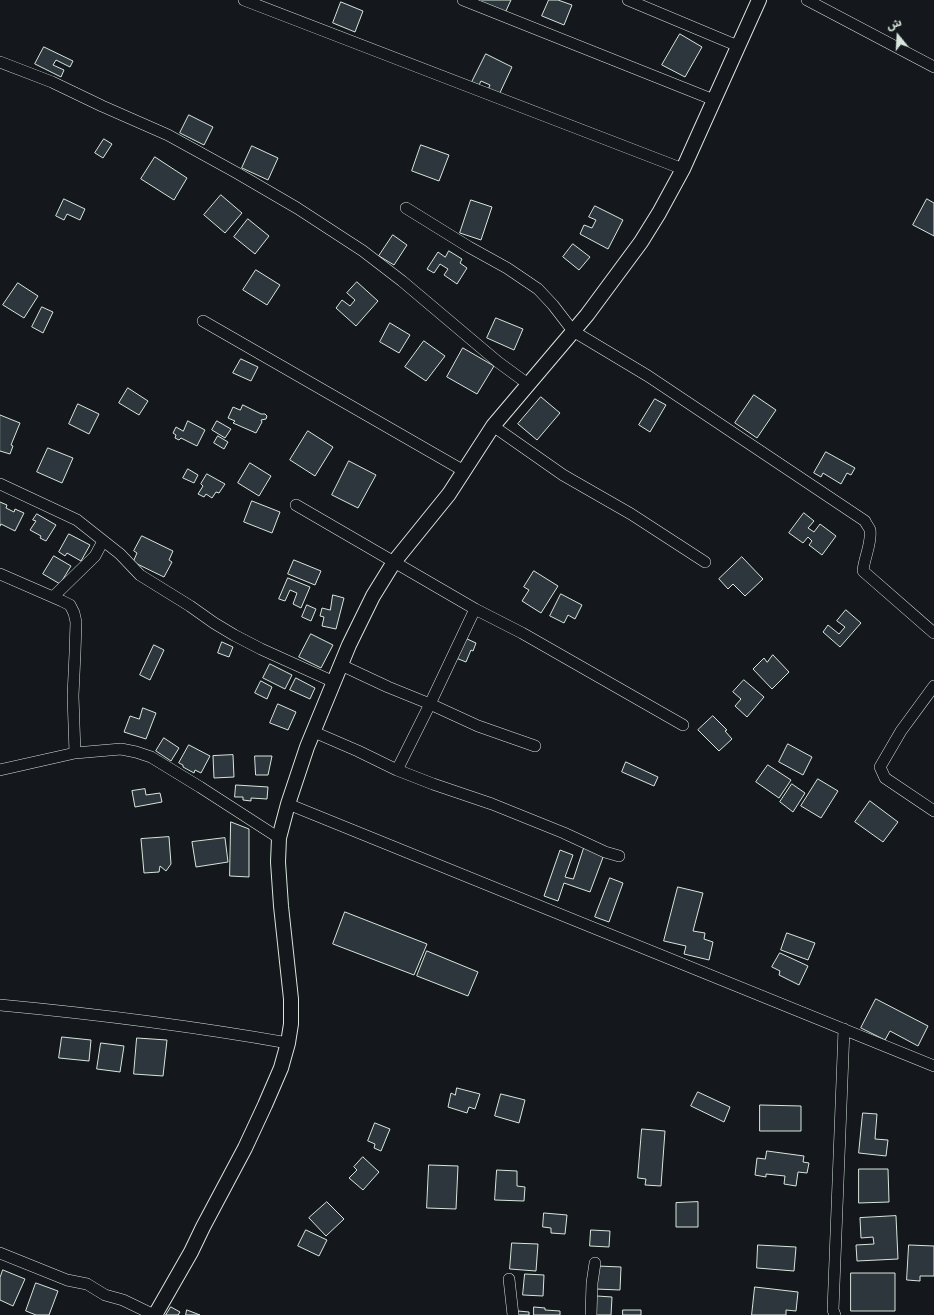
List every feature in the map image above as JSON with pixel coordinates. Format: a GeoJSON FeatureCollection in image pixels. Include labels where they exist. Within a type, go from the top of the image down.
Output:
{"type":"FeatureCollection","features":[{"type":"Feature","properties":{"kind":"street"},"geometry":{"type":"LineString","coordinates":[[244,0],[683,169]]}},
{"type":"Feature","properties":{"kind":"street"},"geometry":{"type":"LineString","coordinates":[[463,0],[714,100]]}},
{"type":"Feature","properties":{"kind":"street"},"geometry":{"type":"LineString","coordinates":[[628,0],[738,46]]}},
{"type":"Feature","properties":{"kind":"street"},"geometry":{"type":"LineString","coordinates":[[0,1253],[67,1280],[87,1284],[105,1295],[123,1300],[155,1315],[191,1252],[266,1105],[288,1042],[291,1024],[291,999],[281,906],[278,862],[280,838],[288,804],[314,732],[364,612],[384,576],[449,494],[493,426],[573,331],[641,242],[683,169],[760,0]]}},
{"type":"Feature","properties":{"kind":"street"},"geometry":{"type":"LineString","coordinates":[[807,0],[934,67]]}},
{"type":"Feature","properties":{"kind":"street"},"geometry":{"type":"LineString","coordinates":[[0,62],[52,82],[168,135],[297,208],[363,251],[402,280],[498,362],[528,384]]}},
{"type":"Feature","properties":{"kind":"street"},"geometry":{"type":"LineString","coordinates":[[406,208],[469,247],[507,268],[538,289],[553,305],[573,331],[648,376],[865,522],[870,529],[869,542],[863,563],[863,571],[934,633]]}},
{"type":"Feature","properties":{"kind":"street"},"geometry":{"type":"LineString","coordinates":[[203,321],[464,471]]}},
{"type":"Feature","properties":{"kind":"street"},"geometry":{"type":"LineString","coordinates":[[493,426],[563,475],[631,514],[705,562]]}},
{"type":"Feature","properties":{"kind":"street"},"geometry":{"type":"LineString","coordinates":[[0,484],[77,520],[120,554],[140,575],[190,606],[220,627],[261,649],[334,682]]}},
{"type":"Feature","properties":{"kind":"street"},"geometry":{"type":"LineString","coordinates":[[296,505],[474,609],[534,640],[683,725]]}},
{"type":"Feature","properties":{"kind":"street"},"geometry":{"type":"LineString","coordinates":[[54,596],[95,556],[103,541]]}},
{"type":"Feature","properties":{"kind":"street"},"geometry":{"type":"LineString","coordinates":[[0,574],[54,596],[70,605],[74,613],[76,622],[76,653],[73,696],[75,753]]}},
{"type":"Feature","properties":{"kind":"street"},"geometry":{"type":"LineString","coordinates":[[397,770],[430,704],[474,609]]}},
{"type":"Feature","properties":{"kind":"street"},"geometry":{"type":"LineString","coordinates":[[341,665],[478,726],[535,746]]}},
{"type":"Feature","properties":{"kind":"street"},"geometry":{"type":"LineString","coordinates":[[934,686],[901,731],[880,767],[885,778],[934,811]]}},
{"type":"Feature","properties":{"kind":"street"},"geometry":{"type":"LineString","coordinates":[[314,732],[397,770],[492,804],[564,833],[604,852],[619,856]]}},
{"type":"Feature","properties":{"kind":"street"},"geometry":{"type":"LineString","coordinates":[[0,770],[75,753],[121,749],[136,752],[152,758],[280,838]]}},
{"type":"Feature","properties":{"kind":"street"},"geometry":{"type":"LineString","coordinates":[[288,804],[934,1066]]}},
{"type":"Feature","properties":{"kind":"street"},"geometry":{"type":"LineString","coordinates":[[0,1005],[68,1011],[181,1025],[288,1042]]}},
{"type":"Feature","properties":{"kind":"street"},"geometry":{"type":"LineString","coordinates":[[835,1315],[833,1310],[844,1029]]}},
{"type":"Feature","properties":{"kind":"street"},"geometry":{"type":"LineString","coordinates":[[591,1315],[592,1284],[595,1263]]}},
{"type":"Feature","properties":{"kind":"street"},"geometry":{"type":"LineString","coordinates":[[509,1279],[513,1315]]}},
{"type":"Feature","properties":{"kind":"building"},"geometry":{"type":"Polygon","coordinates":[[[483,0],[511,0],[505,13],[481,2],[483,0]]]}},
{"type":"Feature","properties":{"kind":"building"},"geometry":{"type":"Polygon","coordinates":[[[549,0],[558,0],[572,5],[564,25],[542,16],[549,0]]]}},
{"type":"Feature","properties":{"kind":"building"},"geometry":{"type":"Polygon","coordinates":[[[341,2],[363,11],[355,32],[333,23],[341,2]]]}},
{"type":"Feature","properties":{"kind":"building"},"geometry":{"type":"Polygon","coordinates":[[[680,34],[702,47],[685,77],[662,65],[680,34]]]}},
{"type":"Feature","properties":{"kind":"building"},"geometry":{"type":"Polygon","coordinates":[[[44,47],[73,61],[70,67],[56,60],[53,65],[64,70],[61,77],[35,64],[44,47]]]}},
{"type":"Feature","properties":{"kind":"building"},"geometry":{"type":"Polygon","coordinates":[[[486,54],[512,67],[498,97],[487,92],[490,85],[481,81],[479,85],[472,82],[486,54]]]}},
{"type":"Feature","properties":{"kind":"building"},"geometry":{"type":"Polygon","coordinates":[[[189,115],[213,127],[204,145],[180,133],[189,115]]]}},
{"type":"Feature","properties":{"kind":"building"},"geometry":{"type":"Polygon","coordinates":[[[104,139],[112,144],[103,158],[95,153],[104,139]]]}},
{"type":"Feature","properties":{"kind":"building"},"geometry":{"type":"Polygon","coordinates":[[[421,145],[449,155],[439,181],[412,171],[421,145]]]}},
{"type":"Feature","properties":{"kind":"building"},"geometry":{"type":"Polygon","coordinates":[[[252,146],[278,158],[268,180],[242,168],[252,146]]]}},
{"type":"Feature","properties":{"kind":"building"},"geometry":{"type":"Polygon","coordinates":[[[155,157],[187,178],[174,200],[141,179],[155,157]]]}},
{"type":"Feature","properties":{"kind":"building"},"geometry":{"type":"Polygon","coordinates":[[[221,195],[242,213],[225,233],[204,215],[221,195]]]}},
{"type":"Feature","properties":{"kind":"building"},"geometry":{"type":"Polygon","coordinates":[[[64,199],[85,209],[80,220],[67,214],[64,220],[56,216],[64,199]]]}},
{"type":"Feature","properties":{"kind":"building"},"geometry":{"type":"Polygon","coordinates":[[[927,199],[934,203],[934,236],[913,225],[927,199]]]}},
{"type":"Feature","properties":{"kind":"building"},"geometry":{"type":"Polygon","coordinates":[[[471,200],[492,207],[481,240],[460,233],[471,200]]]}},
{"type":"Feature","properties":{"kind":"building"},"geometry":{"type":"Polygon","coordinates":[[[595,206],[623,220],[608,249],[580,234],[584,225],[592,228],[596,220],[589,217],[595,206]]]}},
{"type":"Feature","properties":{"kind":"building"},"geometry":{"type":"Polygon","coordinates":[[[248,219],[269,236],[255,254],[234,237],[248,219]]]}},
{"type":"Feature","properties":{"kind":"building"},"geometry":{"type":"Polygon","coordinates":[[[393,235],[407,245],[394,265],[379,256],[393,235]]]}},
{"type":"Feature","properties":{"kind":"building"},"geometry":{"type":"Polygon","coordinates":[[[573,244],[590,257],[579,270],[563,257],[573,244]]]}},
{"type":"Feature","properties":{"kind":"building"},"geometry":{"type":"Polygon","coordinates":[[[449,251],[462,259],[460,263],[467,268],[457,284],[444,275],[448,269],[440,264],[434,273],[427,269],[438,252],[445,257],[449,251]]]}},
{"type":"Feature","properties":{"kind":"building"},"geometry":{"type":"Polygon","coordinates":[[[256,270],[280,285],[267,305],[243,290],[256,270]]]}},
{"type":"Feature","properties":{"kind":"building"},"geometry":{"type":"Polygon","coordinates":[[[357,282],[378,301],[356,326],[336,308],[342,300],[350,306],[355,300],[347,293],[357,282]]]}},
{"type":"Feature","properties":{"kind":"building"},"geometry":{"type":"Polygon","coordinates":[[[18,283],[38,296],[24,318],[3,305],[18,283]]]}},
{"type":"Feature","properties":{"kind":"building"},"geometry":{"type":"Polygon","coordinates":[[[42,307],[53,312],[43,333],[32,327],[42,307]]]}},
{"type":"Feature","properties":{"kind":"building"},"geometry":{"type":"Polygon","coordinates":[[[496,318],[523,329],[514,350],[487,338],[496,318]]]}},
{"type":"Feature","properties":{"kind":"building"},"geometry":{"type":"Polygon","coordinates":[[[390,323],[410,335],[399,353],[380,342],[390,323]]]}},
{"type":"Feature","properties":{"kind":"building"},"geometry":{"type":"Polygon","coordinates":[[[424,341],[445,356],[426,381],[405,367],[424,341]]]}},
{"type":"Feature","properties":{"kind":"building"},"geometry":{"type":"Polygon","coordinates":[[[463,348],[494,366],[477,394],[447,377],[463,348]]]}},
{"type":"Feature","properties":{"kind":"building"},"geometry":{"type":"Polygon","coordinates":[[[241,359],[258,367],[251,381],[233,373],[241,359]]]}},
{"type":"Feature","properties":{"kind":"building"},"geometry":{"type":"Polygon","coordinates":[[[128,388],[148,401],[139,415],[119,403],[128,388]]]}},
{"type":"Feature","properties":{"kind":"building"},"geometry":{"type":"Polygon","coordinates":[[[754,395],[776,410],[757,438],[735,423],[754,395]]]}},
{"type":"Feature","properties":{"kind":"building"},"geometry":{"type":"Polygon","coordinates":[[[541,397],[560,413],[537,440],[518,424],[541,397]]]}},
{"type":"Feature","properties":{"kind":"building"},"geometry":{"type":"Polygon","coordinates":[[[655,399],[666,405],[650,432],[639,425],[655,399]]]}},
{"type":"Feature","properties":{"kind":"building"},"geometry":{"type":"Polygon","coordinates":[[[78,404],[99,414],[89,434],[69,424],[78,404]]]}},
{"type":"Feature","properties":{"kind":"building"},"geometry":{"type":"Polygon","coordinates":[[[243,405],[267,416],[266,419],[261,420],[262,422],[256,433],[233,423],[235,421],[228,418],[233,407],[240,410],[243,405]]]}},
{"type":"Feature","properties":{"kind":"building"},"geometry":{"type":"Polygon","coordinates":[[[0,415],[20,423],[11,445],[13,446],[10,454],[0,451],[0,415]]]}},
{"type":"Feature","properties":{"kind":"building"},"geometry":{"type":"Polygon","coordinates":[[[188,421],[205,430],[197,446],[181,438],[179,440],[175,438],[176,435],[173,433],[176,427],[183,431],[188,421]]]}},
{"type":"Feature","properties":{"kind":"building"},"geometry":{"type":"Polygon","coordinates":[[[217,421],[231,429],[225,438],[212,430],[217,421]]]}},
{"type":"Feature","properties":{"kind":"building"},"geometry":{"type":"Polygon","coordinates":[[[308,431],[333,447],[315,476],[290,460],[308,431]]]}},
{"type":"Feature","properties":{"kind":"building"},"geometry":{"type":"Polygon","coordinates":[[[218,436],[228,442],[224,449],[214,443],[218,436]]]}},
{"type":"Feature","properties":{"kind":"building"},"geometry":{"type":"Polygon","coordinates":[[[48,448],[73,458],[62,483],[37,472],[48,448]]]}},
{"type":"Feature","properties":{"kind":"building"},"geometry":{"type":"Polygon","coordinates":[[[826,452],[855,468],[851,475],[847,473],[841,484],[823,473],[821,477],[814,473],[826,452]]]}},
{"type":"Feature","properties":{"kind":"building"},"geometry":{"type":"Polygon","coordinates":[[[349,461],[376,475],[358,508],[332,495],[349,461]]]}},
{"type":"Feature","properties":{"kind":"building"},"geometry":{"type":"Polygon","coordinates":[[[250,463],[271,476],[259,496],[238,483],[250,463]]]}},
{"type":"Feature","properties":{"kind":"building"},"geometry":{"type":"Polygon","coordinates":[[[188,469],[198,475],[194,483],[183,478],[188,469]]]}},
{"type":"Feature","properties":{"kind":"building"},"geometry":{"type":"Polygon","coordinates":[[[207,474],[225,484],[219,493],[216,492],[212,498],[206,494],[204,497],[198,494],[203,486],[201,484],[207,474]]]}},
{"type":"Feature","properties":{"kind":"building"},"geometry":{"type":"Polygon","coordinates":[[[252,501],[280,512],[272,533],[244,522],[252,501]]]}},
{"type":"Feature","properties":{"kind":"building"},"geometry":{"type":"Polygon","coordinates":[[[0,502],[7,505],[6,508],[14,512],[15,509],[24,513],[15,531],[1,524],[0,526],[0,502]]]}},
{"type":"Feature","properties":{"kind":"building"},"geometry":{"type":"Polygon","coordinates":[[[804,513],[814,521],[808,528],[814,532],[820,524],[836,536],[822,555],[809,545],[812,541],[808,537],[803,543],[789,533],[804,513]]]}},
{"type":"Feature","properties":{"kind":"building"},"geometry":{"type":"Polygon","coordinates":[[[37,514],[56,525],[46,541],[40,538],[41,536],[30,530],[36,521],[33,520],[37,514]]]}},
{"type":"Feature","properties":{"kind":"building"},"geometry":{"type":"Polygon","coordinates":[[[69,534],[90,545],[81,561],[67,553],[65,556],[59,552],[69,534]]]}},
{"type":"Feature","properties":{"kind":"building"},"geometry":{"type":"Polygon","coordinates":[[[142,536],[173,551],[169,560],[172,562],[164,577],[133,562],[137,553],[134,551],[142,536]]]}},
{"type":"Feature","properties":{"kind":"building"},"geometry":{"type":"Polygon","coordinates":[[[54,556],[71,566],[60,584],[43,574],[54,556]]]}},
{"type":"Feature","properties":{"kind":"building"},"geometry":{"type":"Polygon","coordinates":[[[742,557],[763,579],[745,596],[733,584],[728,589],[719,579],[742,557]]]}},
{"type":"Feature","properties":{"kind":"building"},"geometry":{"type":"Polygon","coordinates":[[[294,560],[321,571],[315,585],[288,574],[294,560]]]}},
{"type":"Feature","properties":{"kind":"building"},"geometry":{"type":"Polygon","coordinates":[[[534,571],[558,586],[541,613],[522,601],[529,590],[524,587],[534,571]]]}},
{"type":"Feature","properties":{"kind":"building"},"geometry":{"type":"Polygon","coordinates":[[[288,578],[310,587],[301,608],[293,604],[297,593],[290,590],[285,601],[279,599],[288,578]]]}},
{"type":"Feature","properties":{"kind":"building"},"geometry":{"type":"Polygon","coordinates":[[[561,594],[582,605],[575,619],[568,615],[564,623],[550,616],[561,594]]]}},
{"type":"Feature","properties":{"kind":"building"},"geometry":{"type":"Polygon","coordinates":[[[333,595],[344,598],[336,629],[322,626],[324,617],[320,616],[322,608],[330,610],[333,595]]]}},
{"type":"Feature","properties":{"kind":"building"},"geometry":{"type":"Polygon","coordinates":[[[307,605],[316,609],[311,621],[302,617],[307,605]]]}},
{"type":"Feature","properties":{"kind":"building"},"geometry":{"type":"Polygon","coordinates":[[[846,610],[861,623],[840,647],[823,632],[828,625],[839,634],[845,627],[837,621],[846,610]]]}},
{"type":"Feature","properties":{"kind":"building"},"geometry":{"type":"Polygon","coordinates":[[[311,634],[333,645],[321,668],[299,657],[311,634]]]}},
{"type":"Feature","properties":{"kind":"building"},"geometry":{"type":"Polygon","coordinates":[[[465,638],[476,643],[466,662],[456,658],[465,638]]]}},
{"type":"Feature","properties":{"kind":"building"},"geometry":{"type":"Polygon","coordinates":[[[222,642],[233,647],[229,657],[218,653],[222,642]]]}},
{"type":"Feature","properties":{"kind":"building"},"geometry":{"type":"Polygon","coordinates":[[[154,645],[164,650],[150,680],[140,675],[154,645]]]}},
{"type":"Feature","properties":{"kind":"building"},"geometry":{"type":"Polygon","coordinates":[[[773,655],[789,672],[772,689],[753,669],[764,658],[767,662],[773,655]]]}},
{"type":"Feature","properties":{"kind":"building"},"geometry":{"type":"Polygon","coordinates":[[[270,664],[292,675],[285,689],[263,678],[270,664]]]}},
{"type":"Feature","properties":{"kind":"building"},"geometry":{"type":"Polygon","coordinates":[[[296,678],[315,688],[310,699],[290,690],[296,678]]]}},
{"type":"Feature","properties":{"kind":"building"},"geometry":{"type":"Polygon","coordinates":[[[744,680],[764,697],[747,717],[735,706],[741,699],[733,692],[744,680]]]}},
{"type":"Feature","properties":{"kind":"building"},"geometry":{"type":"Polygon","coordinates":[[[261,681],[272,687],[267,699],[255,693],[261,681]]]}},
{"type":"Feature","properties":{"kind":"building"},"geometry":{"type":"Polygon","coordinates":[[[278,704],[296,712],[288,730],[270,723],[278,704]]]}},
{"type":"Feature","properties":{"kind":"building"},"geometry":{"type":"Polygon","coordinates":[[[143,708],[156,713],[146,739],[124,732],[130,716],[139,719],[143,708]]]}},
{"type":"Feature","properties":{"kind":"building"},"geometry":{"type":"Polygon","coordinates":[[[713,716],[727,730],[725,731],[732,739],[719,751],[698,730],[713,716]]]}},
{"type":"Feature","properties":{"kind":"building"},"geometry":{"type":"Polygon","coordinates":[[[164,738],[179,748],[171,761],[156,751],[164,738]]]}},
{"type":"Feature","properties":{"kind":"building"},"geometry":{"type":"Polygon","coordinates":[[[788,744],[812,757],[803,775],[779,762],[788,744]]]}},
{"type":"Feature","properties":{"kind":"building"},"geometry":{"type":"Polygon","coordinates":[[[189,745],[210,756],[201,773],[195,770],[194,773],[179,763],[189,745]]]}},
{"type":"Feature","properties":{"kind":"building"},"geometry":{"type":"Polygon","coordinates":[[[233,755],[234,777],[214,778],[213,756],[233,755]]]}},
{"type":"Feature","properties":{"kind":"building"},"geometry":{"type":"Polygon","coordinates":[[[255,756],[272,756],[268,775],[256,775],[255,756]]]}},
{"type":"Feature","properties":{"kind":"building"},"geometry":{"type":"Polygon","coordinates":[[[626,762],[658,777],[654,786],[622,772],[626,762]]]}},
{"type":"Feature","properties":{"kind":"building"},"geometry":{"type":"Polygon","coordinates":[[[768,765],[791,780],[779,798],[756,782],[768,765]]]}},
{"type":"Feature","properties":{"kind":"building"},"geometry":{"type":"Polygon","coordinates":[[[818,779],[838,791],[821,818],[801,806],[818,779]]]}},
{"type":"Feature","properties":{"kind":"building"},"geometry":{"type":"Polygon","coordinates":[[[792,784],[805,793],[793,812],[780,802],[792,784]]]}},
{"type":"Feature","properties":{"kind":"building"},"geometry":{"type":"Polygon","coordinates":[[[236,785],[268,787],[267,799],[251,798],[251,801],[243,800],[243,797],[235,797],[236,785]]]}},
{"type":"Feature","properties":{"kind":"building"},"geometry":{"type":"Polygon","coordinates":[[[145,789],[146,795],[160,793],[162,802],[135,807],[132,791],[145,789]]]}},
{"type":"Feature","properties":{"kind":"building"},"geometry":{"type":"Polygon","coordinates":[[[870,801],[898,822],[883,842],[855,822],[870,801]]]}},
{"type":"Feature","properties":{"kind":"building"},"geometry":{"type":"Polygon","coordinates":[[[231,822],[249,829],[249,877],[230,876],[231,822]]]}},
{"type":"Feature","properties":{"kind":"building"},"geometry":{"type":"Polygon","coordinates":[[[169,837],[171,864],[166,871],[160,866],[159,872],[144,873],[141,839],[169,837]]]}},
{"type":"Feature","properties":{"kind":"building"},"geometry":{"type":"Polygon","coordinates":[[[225,838],[228,862],[196,867],[192,842],[225,838]]]}},
{"type":"Feature","properties":{"kind":"building"},"geometry":{"type":"Polygon","coordinates":[[[585,845],[605,852],[590,892],[564,883],[558,901],[544,896],[560,850],[573,855],[565,877],[573,879],[585,845]]]}},
{"type":"Feature","properties":{"kind":"building"},"geometry":{"type":"Polygon","coordinates":[[[610,878],[623,883],[609,922],[595,917],[610,878]]]}},
{"type":"Feature","properties":{"kind":"building"},"geometry":{"type":"Polygon","coordinates":[[[678,887],[703,893],[693,931],[705,933],[704,939],[713,942],[709,960],[684,954],[686,946],[664,941],[678,887]]]}},
{"type":"Feature","properties":{"kind":"building"},"geometry":{"type":"Polygon","coordinates":[[[345,912],[427,944],[414,975],[333,944],[345,912]]]}},
{"type":"Feature","properties":{"kind":"building"},"geometry":{"type":"Polygon","coordinates":[[[787,933],[815,943],[808,960],[781,950],[787,933]]]}},
{"type":"Feature","properties":{"kind":"building"},"geometry":{"type":"Polygon","coordinates":[[[427,951],[478,972],[468,996],[417,976],[427,951]]]}},
{"type":"Feature","properties":{"kind":"building"},"geometry":{"type":"Polygon","coordinates":[[[780,953],[808,966],[799,985],[779,975],[780,971],[772,967],[780,953]]]}},
{"type":"Feature","properties":{"kind":"building"},"geometry":{"type":"Polygon","coordinates":[[[876,999],[928,1026],[918,1046],[890,1031],[885,1040],[861,1028],[876,999]]]}},
{"type":"Feature","properties":{"kind":"building"},"geometry":{"type":"Polygon","coordinates":[[[62,1037],[91,1040],[89,1061],[59,1058],[62,1037]]]}},
{"type":"Feature","properties":{"kind":"building"},"geometry":{"type":"Polygon","coordinates":[[[137,1038],[167,1040],[163,1076],[134,1074],[137,1038]]]}},
{"type":"Feature","properties":{"kind":"building"},"geometry":{"type":"Polygon","coordinates":[[[101,1043],[124,1046],[120,1072],[97,1069],[101,1043]]]}},
{"type":"Feature","properties":{"kind":"building"},"geometry":{"type":"Polygon","coordinates":[[[457,1088],[480,1094],[475,1109],[469,1107],[467,1113],[448,1107],[451,1093],[455,1095],[457,1088]]]}},
{"type":"Feature","properties":{"kind":"building"},"geometry":{"type":"Polygon","coordinates":[[[698,1092],[730,1107],[724,1122],[691,1106],[698,1092]]]}},
{"type":"Feature","properties":{"kind":"building"},"geometry":{"type":"Polygon","coordinates":[[[501,1094],[525,1100],[519,1123],[495,1116],[501,1094]]]}},
{"type":"Feature","properties":{"kind":"building"},"geometry":{"type":"Polygon","coordinates":[[[760,1105],[801,1106],[801,1131],[760,1131],[760,1105]]]}},
{"type":"Feature","properties":{"kind":"building"},"geometry":{"type":"Polygon","coordinates":[[[863,1113],[877,1114],[875,1139],[888,1140],[886,1156],[859,1153],[863,1113]]]}},
{"type":"Feature","properties":{"kind":"building"},"geometry":{"type":"Polygon","coordinates":[[[375,1123],[390,1129],[381,1151],[374,1148],[375,1144],[368,1141],[375,1123]]]}},
{"type":"Feature","properties":{"kind":"building"},"geometry":{"type":"Polygon","coordinates":[[[642,1129],[665,1131],[661,1186],[645,1185],[646,1179],[638,1178],[642,1129]]]}},
{"type":"Feature","properties":{"kind":"building"},"geometry":{"type":"Polygon","coordinates":[[[767,1151],[804,1156],[803,1162],[809,1163],[807,1173],[798,1172],[796,1186],[784,1184],[785,1176],[766,1174],[766,1177],[755,1175],[757,1158],[765,1159],[767,1151]]]}},
{"type":"Feature","properties":{"kind":"building"},"geometry":{"type":"Polygon","coordinates":[[[363,1157],[379,1172],[363,1190],[349,1178],[357,1170],[354,1167],[363,1157]]]}},
{"type":"Feature","properties":{"kind":"building"},"geometry":{"type":"Polygon","coordinates":[[[429,1165],[458,1166],[456,1209],[427,1208],[429,1165]]]}},
{"type":"Feature","properties":{"kind":"building"},"geometry":{"type":"Polygon","coordinates":[[[859,1169],[888,1169],[889,1202],[859,1203],[859,1169]]]}},
{"type":"Feature","properties":{"kind":"building"},"geometry":{"type":"Polygon","coordinates":[[[497,1170],[517,1171],[517,1186],[525,1187],[524,1201],[495,1200],[497,1170]]]}},
{"type":"Feature","properties":{"kind":"building"},"geometry":{"type":"Polygon","coordinates":[[[327,1202],[344,1219],[326,1236],[309,1218],[327,1202]]]}},
{"type":"Feature","properties":{"kind":"building"},"geometry":{"type":"Polygon","coordinates":[[[698,1202],[698,1227],[676,1227],[676,1203],[698,1202]]]}},
{"type":"Feature","properties":{"kind":"building"},"geometry":{"type":"Polygon","coordinates":[[[544,1213],[567,1215],[565,1234],[551,1233],[551,1228],[543,1227],[544,1213]]]}},
{"type":"Feature","properties":{"kind":"building"},"geometry":{"type":"Polygon","coordinates":[[[896,1216],[898,1259],[857,1261],[856,1245],[874,1244],[873,1237],[861,1238],[860,1218],[896,1216]]]}},
{"type":"Feature","properties":{"kind":"building"},"geometry":{"type":"Polygon","coordinates":[[[306,1230],[327,1240],[319,1256],[298,1246],[306,1230]]]}},
{"type":"Feature","properties":{"kind":"building"},"geometry":{"type":"Polygon","coordinates":[[[591,1230],[610,1231],[609,1247],[590,1246],[591,1230]]]}},
{"type":"Feature","properties":{"kind":"building"},"geometry":{"type":"Polygon","coordinates":[[[512,1243],[538,1244],[536,1271],[510,1269],[512,1243]]]}},
{"type":"Feature","properties":{"kind":"building"},"geometry":{"type":"Polygon","coordinates":[[[758,1245],[796,1247],[794,1271],[757,1268],[758,1245]]]}},
{"type":"Feature","properties":{"kind":"building"},"geometry":{"type":"Polygon","coordinates":[[[909,1245],[934,1246],[934,1276],[920,1276],[920,1281],[907,1280],[909,1245]]]}},
{"type":"Feature","properties":{"kind":"building"},"geometry":{"type":"Polygon","coordinates":[[[597,1266],[621,1267],[620,1290],[595,1289],[597,1266]]]}},
{"type":"Feature","properties":{"kind":"building"},"geometry":{"type":"Polygon","coordinates":[[[3,1270],[25,1279],[13,1306],[0,1300],[0,1278],[3,1270]]]}},
{"type":"Feature","properties":{"kind":"building"},"geometry":{"type":"Polygon","coordinates":[[[851,1273],[895,1273],[895,1311],[851,1311],[851,1273]]]}},
{"type":"Feature","properties":{"kind":"building"},"geometry":{"type":"Polygon","coordinates":[[[525,1274],[544,1275],[543,1296],[523,1295],[525,1274]]]}},
{"type":"Feature","properties":{"kind":"building"},"geometry":{"type":"Polygon","coordinates":[[[36,1283],[58,1291],[49,1315],[36,1315],[26,1311],[36,1283]]]}},
{"type":"Feature","properties":{"kind":"building"},"geometry":{"type":"Polygon","coordinates":[[[755,1287],[798,1292],[796,1311],[786,1310],[786,1315],[752,1315],[755,1287]]]}},
{"type":"Feature","properties":{"kind":"building"},"geometry":{"type":"Polygon","coordinates":[[[597,1296],[612,1297],[611,1315],[596,1315],[597,1296]]]}},
{"type":"Feature","properties":{"kind":"building"},"geometry":{"type":"Polygon","coordinates":[[[171,1307],[180,1312],[178,1315],[166,1315],[171,1307]]]}},
{"type":"Feature","properties":{"kind":"building"},"geometry":{"type":"Polygon","coordinates":[[[534,1307],[545,1308],[545,1310],[560,1311],[560,1315],[534,1315],[534,1307]]]}},
{"type":"Feature","properties":{"kind":"building"},"geometry":{"type":"Polygon","coordinates":[[[187,1310],[200,1315],[186,1315],[187,1310]]]}},
{"type":"Feature","properties":{"kind":"building"},"geometry":{"type":"Polygon","coordinates":[[[623,1310],[641,1310],[641,1315],[623,1315],[623,1310]]]}},
{"type":"Feature","properties":{"kind":"building"},"geometry":{"type":"Polygon","coordinates":[[[518,1311],[529,1312],[529,1315],[518,1315],[518,1311]]]}}]}
